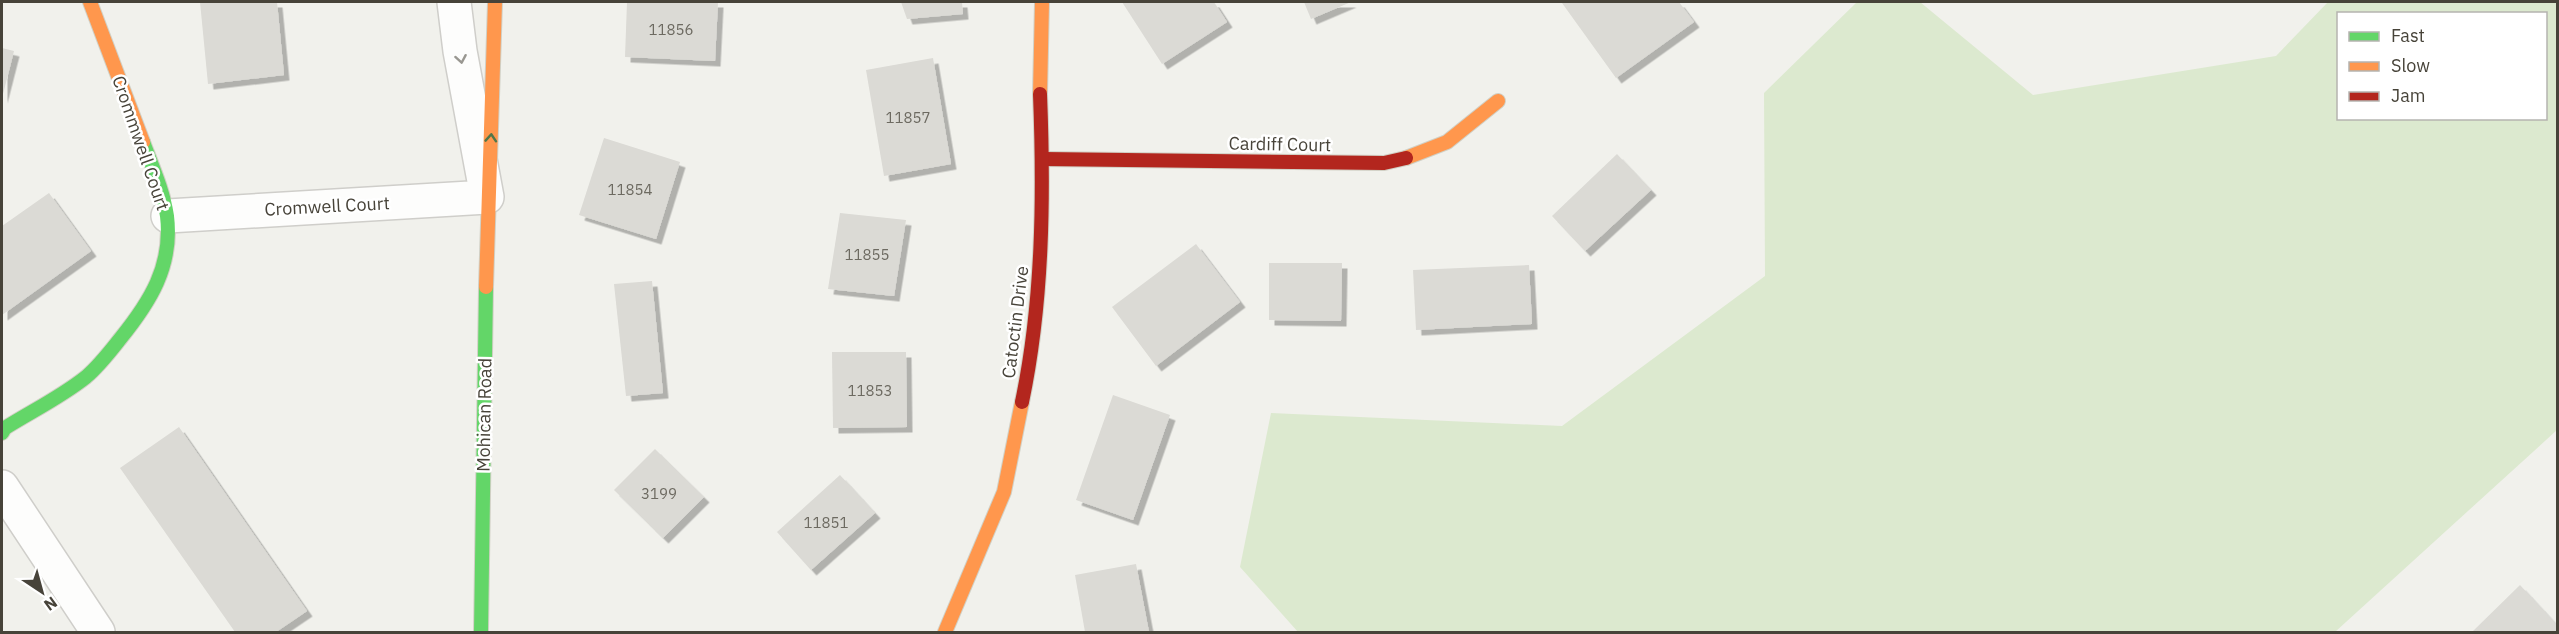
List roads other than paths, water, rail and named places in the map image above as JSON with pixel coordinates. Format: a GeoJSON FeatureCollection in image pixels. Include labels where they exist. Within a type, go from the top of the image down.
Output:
{"type":"FeatureCollection","features":[{"type":"Feature","properties":{"kind":"street","name":"Crommwell Court"},"geometry":{"type":"LineString","coordinates":[[2,433],[5,428],[93,370],[147,308],[160,281],[168,246],[168,216],[163,195],[90,2]]}},
{"type":"Feature","properties":{"kind":"street","name":"Mohican Road"},"geometry":{"type":"LineString","coordinates":[[454,2],[459,51],[487,197]]}},
{"type":"Feature","properties":{"kind":"street","name":"Mohican Road"},"geometry":{"type":"LineString","coordinates":[[481,633],[487,197],[495,2]]}},
{"type":"Feature","properties":{"kind":"street","name":"Catoctin Drive"},"geometry":{"type":"LineString","coordinates":[[945,633],[1004,492],[1027,380],[1040,266],[1043,159],[1040,83],[1042,2]]}},
{"type":"Feature","properties":{"kind":"street","name":"Cardiff Court"},"geometry":{"type":"LineString","coordinates":[[1043,159],[1384,163],[1422,155],[1457,138],[1498,101]]}},
{"type":"Feature","properties":{"kind":"street","name":"Cromwell Court"},"geometry":{"type":"LineString","coordinates":[[168,216],[487,197]]}},
{"type":"Feature","properties":{"kind":"street"},"geometry":{"type":"LineString","coordinates":[[2,487],[98,633]]}}]}
